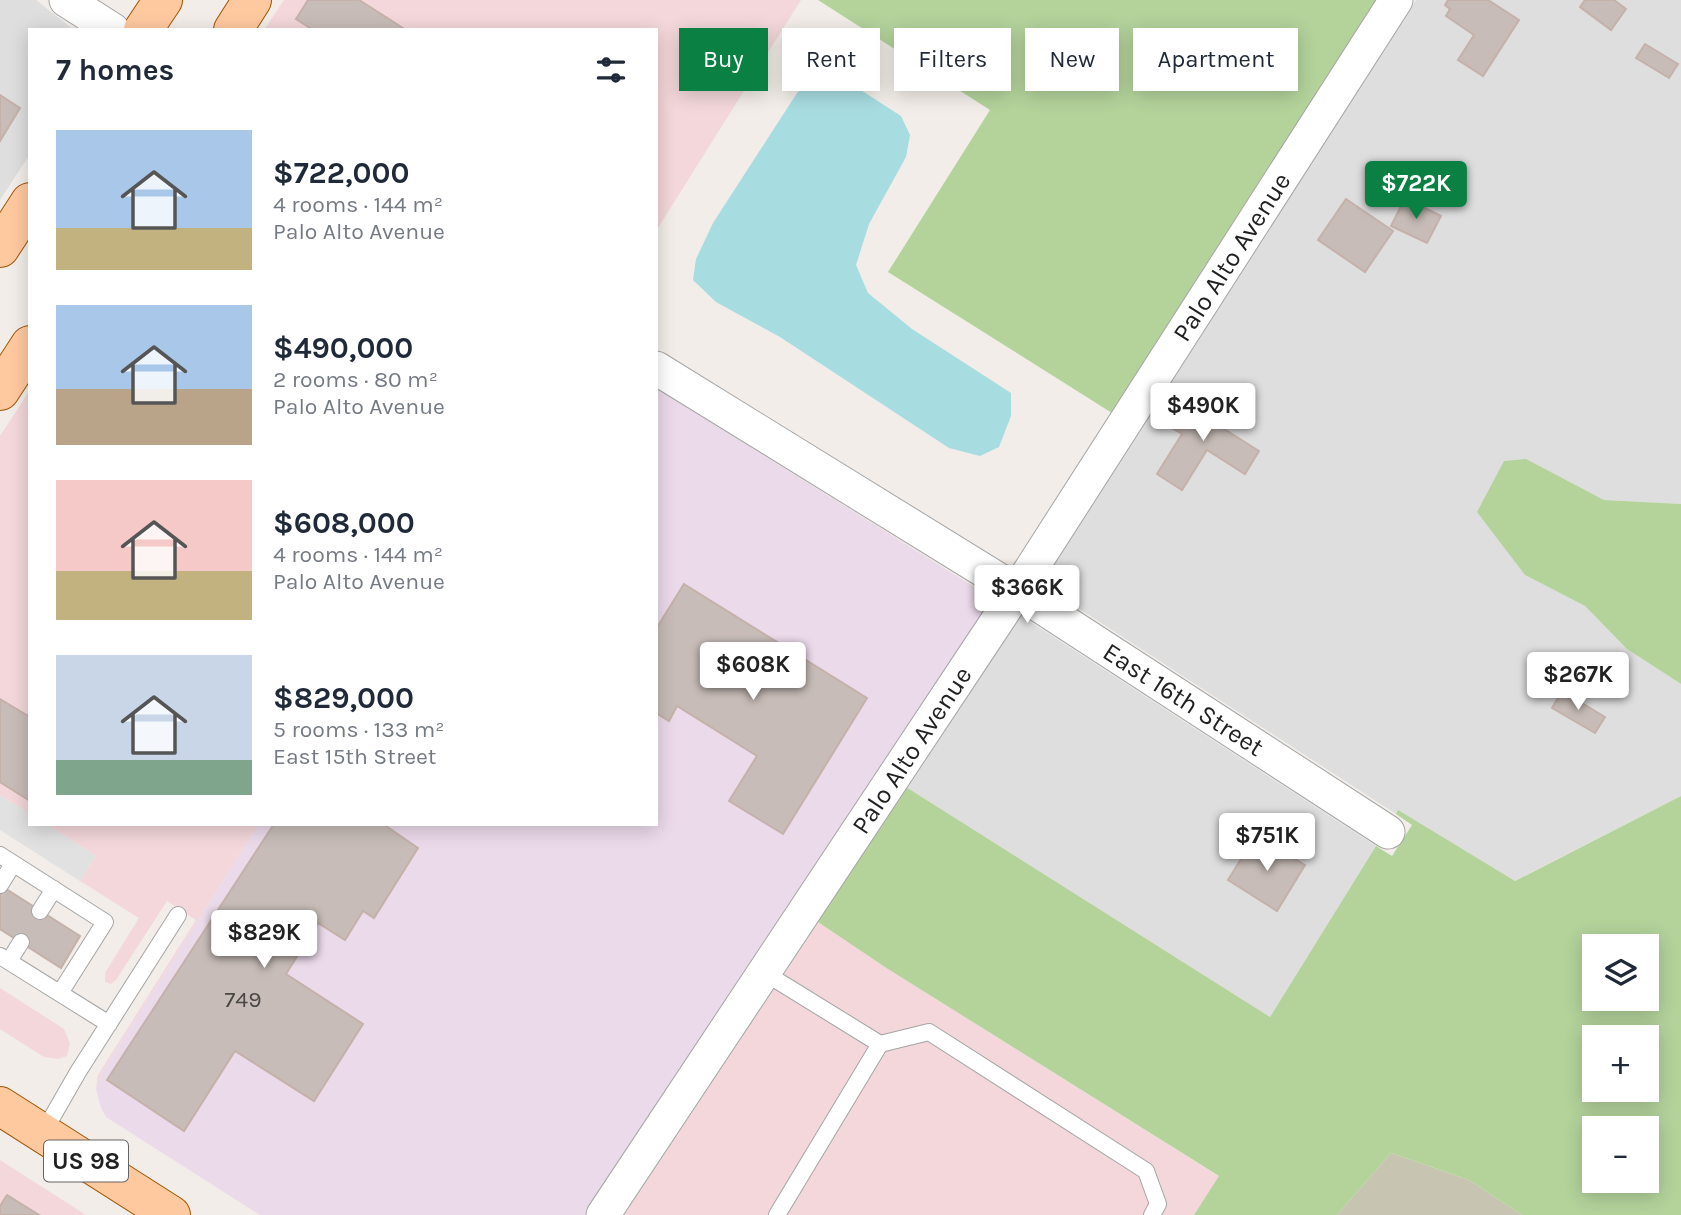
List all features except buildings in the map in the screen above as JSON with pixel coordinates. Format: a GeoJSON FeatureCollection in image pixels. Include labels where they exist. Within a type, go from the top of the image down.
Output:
{"type":"FeatureCollection","features":[{"type":"Feature","properties":{"kind":"main road"},"geometry":{"type":"LineString","coordinates":[[144,28],[163,0]]}},
{"type":"Feature","properties":{"kind":"main road"},"geometry":{"type":"LineString","coordinates":[[234,28],[252,0]]}},
{"type":"Feature","properties":{"kind":"main road"},"geometry":{"type":"LineString","coordinates":[[0,248],[28,205]]}},
{"type":"Feature","properties":{"kind":"main road"},"geometry":{"type":"LineString","coordinates":[[0,391],[28,348]]}},
{"type":"Feature","properties":{"kind":"main road","name":"US 98"},"geometry":{"type":"LineString","coordinates":[[0,1106],[172,1215]]}},
{"type":"Feature","properties":{"kind":"street"},"geometry":{"type":"LineString","coordinates":[[66,0],[110,28]]}},
{"type":"Feature","properties":{"kind":"street","name":"Palo Alto Avenue"},"geometry":{"type":"LineString","coordinates":[[603,1215],[1017,591],[1396,0]]}},
{"type":"Feature","properties":{"kind":"street","name":"East 16th Street"},"geometry":{"type":"LineString","coordinates":[[658,369],[1017,591],[1388,832]]}},
{"type":"Feature","properties":{"kind":"lane"},"geometry":{"type":"LineString","coordinates":[[0,884],[7,859],[104,922],[60,993]]}},
{"type":"Feature","properties":{"kind":"lane"},"geometry":{"type":"LineString","coordinates":[[40,911],[54,890]]}},
{"type":"Feature","properties":{"kind":"lane"},"geometry":{"type":"LineString","coordinates":[[43,1133],[78,1072],[178,915]]}},
{"type":"Feature","properties":{"kind":"lane"},"geometry":{"type":"LineString","coordinates":[[21,942],[5,958],[109,1024]]}},
{"type":"Feature","properties":{"kind":"lane"},"geometry":{"type":"LineString","coordinates":[[765,973],[880,1044]]}},
{"type":"Feature","properties":{"kind":"lane"},"geometry":{"type":"LineString","coordinates":[[777,1215],[880,1044],[929,1032],[1146,1171],[1158,1204],[1152,1215]]}},
{"type":"Feature","properties":{"kind":"shaded area"},"geometry":{"type":"Polygon","coordinates":[[[0,0],[36,0],[71,28],[28,28],[28,157],[0,200],[0,0]]]}},
{"type":"Feature","properties":{"kind":"shaded area"},"geometry":{"type":"Polygon","coordinates":[[[284,0],[801,0],[768,53],[768,28],[679,28],[679,91],[744,91],[658,228],[658,28],[265,28],[284,0]]]}},
{"type":"Feature","properties":{"kind":"shaded area"},"geometry":{"type":"Polygon","coordinates":[[[1416,0],[1681,0],[1681,504],[1604,500],[1525,459],[1525,575],[1585,606],[1627,649],[1681,684],[1681,796],[1514,881],[1399,811],[1396,814],[1041,584],[1416,0]]]}},
{"type":"Feature","properties":{"kind":"shaded area"},"geometry":{"type":"Polygon","coordinates":[[[658,389],[992,598],[585,1215],[260,1215],[106,1117],[96,1089],[102,1072],[258,826],[658,826],[658,389]]]}},
{"type":"Feature","properties":{"kind":"shaded area"},"geometry":{"type":"Polygon","coordinates":[[[28,393],[28,813],[0,795],[0,436],[28,393]]]}},
{"type":"Feature","properties":{"kind":"shaded area"},"geometry":{"type":"Polygon","coordinates":[[[1020,615],[1376,846],[1270,1017],[906,787],[1020,615]]]}},
{"type":"Feature","properties":{"kind":"shaded area"},"geometry":{"type":"Polygon","coordinates":[[[0,795],[28,813],[28,826],[49,826],[96,856],[80,881],[0,830],[0,795]]]}},
{"type":"Feature","properties":{"kind":"shaded area"},"geometry":{"type":"Polygon","coordinates":[[[49,826],[258,826],[102,1072],[96,1089],[98,1075],[196,920],[167,901],[116,980],[111,984],[105,982],[105,973],[139,918],[80,881],[96,856],[49,826]]]}},
{"type":"Feature","properties":{"kind":"shaded area"},"geometry":{"type":"Polygon","coordinates":[[[812,918],[888,969],[1220,1177],[1194,1215],[619,1215],[812,918]]]}},
{"type":"Feature","properties":{"kind":"shaded area"},"geometry":{"type":"Polygon","coordinates":[[[0,988],[64,1029],[70,1043],[67,1056],[58,1059],[44,1057],[0,1029],[0,988]]]}},
{"type":"Feature","properties":{"kind":"shaded area"},"geometry":{"type":"Polygon","coordinates":[[[1391,1153],[1469,1180],[1522,1215],[1337,1215],[1391,1153]]]}},
{"type":"Feature","properties":{"kind":"shaded area"},"geometry":{"type":"Polygon","coordinates":[[[0,1160],[86,1215],[0,1215],[0,1160]]]}},
{"type":"Feature","properties":{"kind":"green space"},"geometry":{"type":"Polygon","coordinates":[[[818,0],[1377,0],[1112,413],[888,272],[990,110],[960,91],[1011,91],[1011,28],[894,28],[894,49],[880,40],[880,28],[862,28],[818,0]]]}},
{"type":"Feature","properties":{"kind":"green space"},"geometry":{"type":"Polygon","coordinates":[[[1526,459],[1604,500],[1681,504],[1681,684],[1627,649],[1585,606],[1525,575],[1477,512],[1504,461],[1526,459]]]}},
{"type":"Feature","properties":{"kind":"green space"},"geometry":{"type":"Polygon","coordinates":[[[906,787],[1270,1017],[1376,846],[1392,856],[1412,825],[1396,814],[1398,810],[1515,881],[1681,796],[1681,1215],[1522,1215],[1469,1180],[1391,1153],[1337,1215],[1194,1215],[1219,1176],[888,969],[812,918],[906,787]]]}},
{"type":"Feature","properties":{"kind":"water"},"geometry":{"type":"Polygon","coordinates":[[[862,91],[901,116],[910,135],[906,157],[869,224],[856,265],[868,293],[912,329],[1011,393],[1011,416],[999,447],[980,456],[949,448],[780,337],[716,302],[693,280],[696,259],[713,223],[797,93],[862,91]]]}}]}
